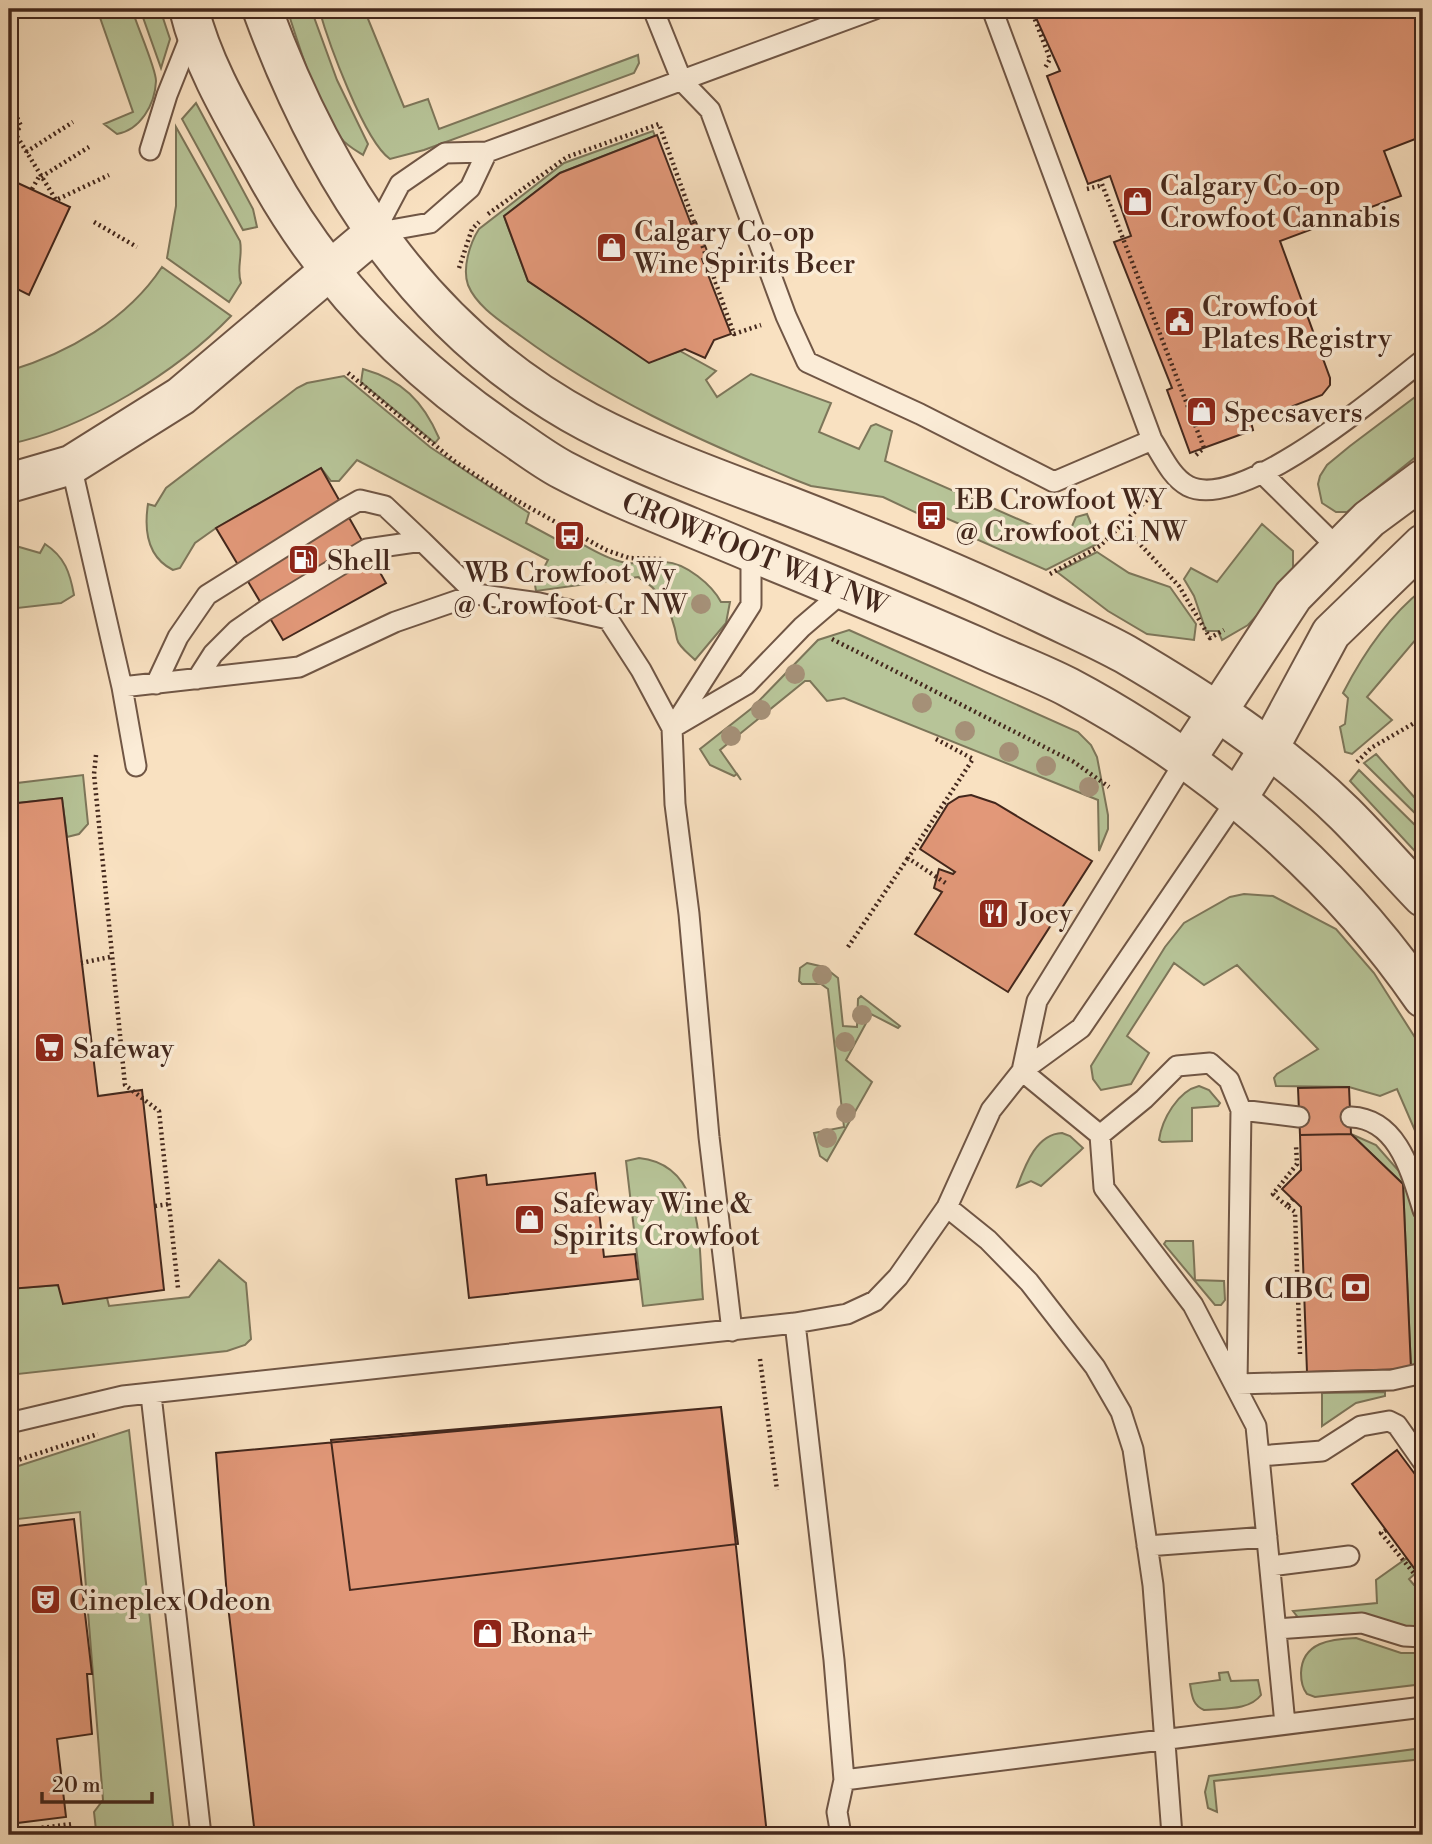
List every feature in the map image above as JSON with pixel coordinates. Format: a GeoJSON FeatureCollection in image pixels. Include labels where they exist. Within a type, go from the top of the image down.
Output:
{"type":"FeatureCollection","features":[{"type":"Feature","properties":{"kind":"street","name":"CROWFOOT WAY NW"},"geometry":{"type":"LineString","coordinates":[[262,9],[285,70],[343,186],[374,233],[426,295],[504,368],[586,421],[665,458],[952,570],[1123,653],[1269,748],[1345,813],[1423,897]]}},
{"type":"Feature","properties":{"kind":"street","name":"CROWFOOT WAY NW"},"geometry":{"type":"LineString","coordinates":[[191,19],[227,104],[290,219],[328,272],[386,333],[469,407],[558,468],[630,503],[1067,687],[1145,733],[1237,799],[1356,913],[1401,966],[1423,998]]}},
{"type":"Feature","properties":{"kind":"street"},"geometry":{"type":"LineString","coordinates":[[9,483],[71,465],[180,396],[374,233]]}},
{"type":"Feature","properties":{"kind":"street"},"geometry":{"type":"LineString","coordinates":[[1185,761],[1293,596],[1369,519],[1423,479]]}},
{"type":"Feature","properties":{"kind":"street"},"geometry":{"type":"LineString","coordinates":[[1237,799],[1269,748],[1331,633],[1423,544]]}},
{"type":"Feature","properties":{"kind":"lane"},"geometry":{"type":"LineString","coordinates":[[653,9],[682,81],[710,110],[807,362],[920,414],[1054,482],[1152,440]]}},
{"type":"Feature","properties":{"kind":"lane"},"geometry":{"type":"LineString","coordinates":[[374,233],[400,184],[445,153],[487,152],[559,123],[682,81],[875,9]]}},
{"type":"Feature","properties":{"kind":"lane"},"geometry":{"type":"LineString","coordinates":[[992,9],[1152,440],[1174,474],[1189,486],[1207,490],[1230,489],[1307,448],[1423,360]]}},
{"type":"Feature","properties":{"kind":"lane"},"geometry":{"type":"LineString","coordinates":[[150,150],[191,19]]}},
{"type":"Feature","properties":{"kind":"lane"},"geometry":{"type":"LineString","coordinates":[[374,233],[430,223],[470,188],[487,152]]}},
{"type":"Feature","properties":{"kind":"lane"},"geometry":{"type":"LineString","coordinates":[[71,465],[122,687],[136,766]]}},
{"type":"Feature","properties":{"kind":"lane"},"geometry":{"type":"LineString","coordinates":[[1261,472],[1339,549]]}},
{"type":"Feature","properties":{"kind":"lane"},"geometry":{"type":"LineString","coordinates":[[156,684],[178,638],[207,595],[360,500],[385,506],[476,594]]}},
{"type":"Feature","properties":{"kind":"lane"},"geometry":{"type":"LineString","coordinates":[[197,679],[213,653],[266,610],[367,549],[422,541]]}},
{"type":"Feature","properties":{"kind":"lane"},"geometry":{"type":"LineString","coordinates":[[672,728],[751,606],[751,552]]}},
{"type":"Feature","properties":{"kind":"lane"},"geometry":{"type":"LineString","coordinates":[[672,728],[747,684],[802,627],[844,591]]}},
{"type":"Feature","properties":{"kind":"lane"},"geometry":{"type":"LineString","coordinates":[[122,687],[299,667],[395,622],[476,594],[539,603],[608,619],[641,670],[672,728],[675,804],[732,1331]]}},
{"type":"Feature","properties":{"kind":"lane"},"geometry":{"type":"LineString","coordinates":[[1022,1071],[1037,1001],[1185,761]]}},
{"type":"Feature","properties":{"kind":"lane"},"geometry":{"type":"LineString","coordinates":[[9,1423],[123,1396],[732,1331],[847,1314],[875,1301],[898,1277],[947,1207],[991,1110],[1022,1071],[1081,1028],[1237,799]]}},
{"type":"Feature","properties":{"kind":"lane"},"geometry":{"type":"LineString","coordinates":[[1100,1135],[1177,1066],[1210,1063],[1229,1080],[1241,1111],[1237,1384]]}},
{"type":"Feature","properties":{"kind":"lane"},"geometry":{"type":"LineString","coordinates":[[1022,1071],[1100,1135],[1104,1188],[1193,1305],[1237,1384],[1256,1426],[1285,1724]]}},
{"type":"Feature","properties":{"kind":"lane"},"geometry":{"type":"LineString","coordinates":[[1241,1111],[1299,1117]]}},
{"type":"Feature","properties":{"kind":"lane"},"geometry":{"type":"LineString","coordinates":[[1351,1117],[1362,1117],[1383,1127],[1405,1157],[1423,1210]]}},
{"type":"Feature","properties":{"kind":"lane"},"geometry":{"type":"LineString","coordinates":[[947,1207],[988,1240],[1029,1282],[1109,1389],[1133,1449],[1147,1546],[1172,1835]]}},
{"type":"Feature","properties":{"kind":"lane"},"geometry":{"type":"LineString","coordinates":[[795,1323],[827,1583],[844,1780],[837,1812],[841,1835]]}},
{"type":"Feature","properties":{"kind":"lane"},"geometry":{"type":"LineString","coordinates":[[1237,1384],[1392,1380],[1423,1373]]}},
{"type":"Feature","properties":{"kind":"lane"},"geometry":{"type":"LineString","coordinates":[[150,1395],[201,1835]]}},
{"type":"Feature","properties":{"kind":"lane"},"geometry":{"type":"LineString","coordinates":[[1259,1456],[1322,1451],[1361,1426],[1389,1421],[1397,1425],[1423,1462]]}},
{"type":"Feature","properties":{"kind":"lane"},"geometry":{"type":"LineString","coordinates":[[1147,1546],[1267,1537]]}},
{"type":"Feature","properties":{"kind":"lane"},"geometry":{"type":"LineString","coordinates":[[1270,1566],[1349,1556]]}},
{"type":"Feature","properties":{"kind":"lane"},"geometry":{"type":"LineString","coordinates":[[1276,1629],[1362,1623],[1404,1636],[1423,1637]]}},
{"type":"Feature","properties":{"kind":"lane"},"geometry":{"type":"LineString","coordinates":[[844,1780],[1423,1707]]}},
{"type":"Feature","properties":{"kind":"path"},"geometry":{"type":"LineString","coordinates":[[15,113],[20,126],[15,133],[56,201],[65,205]]}},
{"type":"Feature","properties":{"kind":"path"},"geometry":{"type":"LineString","coordinates":[[26,152],[73,122]]}},
{"type":"Feature","properties":{"kind":"path"},"geometry":{"type":"LineString","coordinates":[[459,268],[472,229],[558,163],[659,124],[734,334]]}},
{"type":"Feature","properties":{"kind":"path"},"geometry":{"type":"LineString","coordinates":[[32,189],[41,176],[89,147]]}},
{"type":"Feature","properties":{"kind":"path"},"geometry":{"type":"LineString","coordinates":[[56,201],[109,175]]}},
{"type":"Feature","properties":{"kind":"path"},"geometry":{"type":"LineString","coordinates":[[1050,574],[1100,546],[1204,448],[1101,179]]}},
{"type":"Feature","properties":{"kind":"path"},"geometry":{"type":"LineString","coordinates":[[94,222],[137,247]]}},
{"type":"Feature","properties":{"kind":"path"},"geometry":{"type":"LineString","coordinates":[[1122,525],[1179,586],[1202,630],[1210,638]]}},
{"type":"Feature","properties":{"kind":"path"},"geometry":{"type":"LineString","coordinates":[[824,635],[1074,762],[1109,787]]}},
{"type":"Feature","properties":{"kind":"path"},"geometry":{"type":"LineString","coordinates":[[1357,762],[1371,748],[1423,718]]}},
{"type":"Feature","properties":{"kind":"path"},"geometry":{"type":"LineString","coordinates":[[848,947],[973,759],[936,739]]}},
{"type":"Feature","properties":{"kind":"path"},"geometry":{"type":"LineString","coordinates":[[96,755],[94,774],[110,957],[125,1085],[159,1111],[178,1288]]}},
{"type":"Feature","properties":{"kind":"path"},"geometry":{"type":"LineString","coordinates":[[908,858],[947,884]]}},
{"type":"Feature","properties":{"kind":"path"},"geometry":{"type":"LineString","coordinates":[[81,962],[110,957]]}},
{"type":"Feature","properties":{"kind":"path"},"geometry":{"type":"LineString","coordinates":[[1295,1141],[1297,1164],[1273,1194],[1295,1212],[1300,1355]]}},
{"type":"Feature","properties":{"kind":"path"},"geometry":{"type":"LineString","coordinates":[[1287,1206],[1293,1199]]}},
{"type":"Feature","properties":{"kind":"path"},"geometry":{"type":"LineString","coordinates":[[155,1206],[169,1205]]}},
{"type":"Feature","properties":{"kind":"path"},"geometry":{"type":"LineString","coordinates":[[760,1359],[777,1490]]}},
{"type":"Feature","properties":{"kind":"path"},"geometry":{"type":"LineString","coordinates":[[9,1463],[83,1441],[108,1429]]}},
{"type":"Feature","properties":{"kind":"path"},"geometry":{"type":"LineString","coordinates":[[1386,1530],[1381,1533],[1422,1582]]}},
{"type":"Feature","properties":{"kind":"path"},"geometry":{"type":"LineString","coordinates":[[9,1832],[72,1824],[70,1835]]}},
{"type":"Feature","properties":{"kind":"green space"},"geometry":{"type":"Polygon","coordinates":[[[97,9],[132,9],[156,81],[153,99],[145,115],[133,127],[117,134],[104,124],[133,112],[97,9]]]}},
{"type":"Feature","properties":{"kind":"green space"},"geometry":{"type":"Polygon","coordinates":[[[140,9],[160,9],[170,39],[161,68],[140,9]]]}},
{"type":"Feature","properties":{"kind":"green space"},"geometry":{"type":"Polygon","coordinates":[[[287,9],[311,9],[337,80],[368,144],[363,155],[343,141],[332,125],[310,76],[287,9]]]}},
{"type":"Feature","properties":{"kind":"green space"},"geometry":{"type":"Polygon","coordinates":[[[319,9],[364,9],[404,107],[428,99],[439,129],[638,55],[639,63],[634,73],[424,150],[390,159],[380,149],[358,112],[319,9]]]}},
{"type":"Feature","properties":{"kind":"green space"},"geometry":{"type":"Polygon","coordinates":[[[196,103],[253,209],[257,227],[243,230],[182,119],[196,103]]]}},
{"type":"Feature","properties":{"kind":"green space"},"geometry":{"type":"Polygon","coordinates":[[[176,127],[240,241],[241,283],[229,302],[167,258],[176,206],[176,127]]]}},
{"type":"Feature","properties":{"kind":"green space"},"geometry":{"type":"Polygon","coordinates":[[[653,131],[655,136],[560,173],[504,216],[528,281],[649,362],[680,351],[716,371],[706,380],[717,397],[751,374],[831,403],[819,432],[859,449],[871,426],[876,424],[892,431],[885,461],[1066,540],[1076,517],[1087,514],[1099,543],[1046,570],[967,535],[969,528],[925,509],[921,515],[883,497],[811,486],[721,449],[618,398],[498,320],[477,300],[466,278],[470,248],[479,229],[564,163],[653,131]]]}},
{"type":"Feature","properties":{"kind":"green space"},"geometry":{"type":"Polygon","coordinates":[[[162,267],[231,316],[185,357],[129,395],[68,425],[9,444],[9,371],[53,355],[94,332],[132,303],[162,267]]]}},
{"type":"Feature","properties":{"kind":"green space"},"geometry":{"type":"Polygon","coordinates":[[[363,369],[389,379],[410,394],[433,425],[439,438],[435,443],[361,382],[363,369]]]}},
{"type":"Feature","properties":{"kind":"green space"},"geometry":{"type":"Polygon","coordinates":[[[344,376],[430,447],[529,513],[526,523],[565,544],[573,539],[615,560],[633,564],[665,562],[681,566],[705,582],[721,602],[730,602],[726,623],[695,660],[678,642],[673,621],[660,596],[638,577],[536,591],[535,585],[548,560],[357,460],[339,481],[331,481],[321,468],[216,528],[195,543],[180,568],[173,570],[164,564],[149,542],[148,504],[155,506],[166,488],[297,388],[307,383],[344,376]]]}},
{"type":"Feature","properties":{"kind":"green space"},"geometry":{"type":"Polygon","coordinates":[[[1423,391],[1423,451],[1347,512],[1336,512],[1322,503],[1318,484],[1327,465],[1423,391]]]}},
{"type":"Feature","properties":{"kind":"green space"},"geometry":{"type":"Polygon","coordinates":[[[1262,524],[1293,551],[1293,568],[1248,625],[1222,640],[1218,631],[1206,631],[1194,596],[1184,579],[1191,568],[1217,582],[1262,524]]]}},
{"type":"Feature","properties":{"kind":"green space"},"geometry":{"type":"Polygon","coordinates":[[[9,544],[40,553],[45,544],[52,549],[66,566],[74,595],[61,603],[9,609],[9,544]]]}},
{"type":"Feature","properties":{"kind":"green space"},"geometry":{"type":"Polygon","coordinates":[[[1097,552],[1129,573],[1170,587],[1196,624],[1194,640],[1147,634],[1108,611],[1057,572],[1097,552]]]}},
{"type":"Feature","properties":{"kind":"green space"},"geometry":{"type":"Polygon","coordinates":[[[1423,589],[1423,631],[1367,697],[1392,720],[1352,754],[1345,752],[1340,727],[1345,724],[1348,698],[1343,693],[1378,636],[1399,611],[1423,589]]]}},
{"type":"Feature","properties":{"kind":"green space"},"geometry":{"type":"Polygon","coordinates":[[[849,630],[1078,732],[1091,745],[1097,757],[1108,815],[1108,829],[1099,851],[1098,800],[844,698],[827,701],[810,681],[805,681],[720,750],[737,774],[734,776],[710,765],[700,749],[752,708],[818,640],[849,630]]]}},
{"type":"Feature","properties":{"kind":"green space"},"geometry":{"type":"Polygon","coordinates":[[[1376,754],[1423,807],[1423,821],[1364,763],[1376,754]]]}},
{"type":"Feature","properties":{"kind":"green space"},"geometry":{"type":"Polygon","coordinates":[[[1359,770],[1423,833],[1423,860],[1350,781],[1359,770]]]}},
{"type":"Feature","properties":{"kind":"green space"},"geometry":{"type":"Polygon","coordinates":[[[83,775],[88,824],[79,834],[67,837],[62,798],[9,804],[9,784],[83,775]]]}},
{"type":"Feature","properties":{"kind":"green space"},"geometry":{"type":"Polygon","coordinates":[[[1244,894],[1273,896],[1336,929],[1374,973],[1423,1050],[1423,1149],[1397,1089],[1380,1096],[1349,1087],[1276,1086],[1274,1078],[1277,1074],[1318,1049],[1237,965],[1204,985],[1174,963],[1127,1036],[1149,1053],[1131,1084],[1101,1090],[1093,1079],[1091,1066],[1165,947],[1184,923],[1230,897],[1244,894]]]}},
{"type":"Feature","properties":{"kind":"green space"},"geometry":{"type":"Polygon","coordinates":[[[807,963],[824,967],[838,978],[843,1026],[857,1027],[858,999],[861,996],[900,1026],[898,1028],[871,1014],[846,1060],[872,1082],[827,1161],[820,1156],[814,1133],[844,1127],[828,989],[821,984],[802,984],[799,981],[800,968],[807,963]]]}},
{"type":"Feature","properties":{"kind":"green space"},"geometry":{"type":"Polygon","coordinates":[[[1199,1086],[1209,1090],[1220,1103],[1218,1106],[1192,1108],[1192,1141],[1159,1140],[1172,1107],[1184,1094],[1199,1086]]]}},
{"type":"Feature","properties":{"kind":"green space"},"geometry":{"type":"Polygon","coordinates":[[[1062,1133],[1070,1136],[1083,1148],[1041,1186],[1031,1181],[1017,1187],[1038,1145],[1053,1135],[1062,1133]]]}},
{"type":"Feature","properties":{"kind":"green space"},"geometry":{"type":"Polygon","coordinates":[[[1351,1134],[1376,1145],[1412,1186],[1423,1226],[1423,1368],[1411,1369],[1403,1184],[1351,1134]]]}},
{"type":"Feature","properties":{"kind":"green space"},"geometry":{"type":"Polygon","coordinates":[[[639,1158],[661,1164],[677,1176],[688,1192],[695,1212],[703,1299],[643,1306],[626,1161],[639,1158]]]}},
{"type":"Feature","properties":{"kind":"green space"},"geometry":{"type":"Polygon","coordinates":[[[1166,1241],[1193,1241],[1195,1280],[1224,1281],[1225,1300],[1221,1305],[1215,1305],[1164,1244],[1166,1241]]]}},
{"type":"Feature","properties":{"kind":"green space"},"geometry":{"type":"Polygon","coordinates":[[[219,1260],[246,1283],[251,1339],[245,1345],[227,1351],[9,1375],[9,1289],[58,1285],[107,1298],[109,1306],[189,1297],[219,1260]]]}},
{"type":"Feature","properties":{"kind":"green space"},"geometry":{"type":"Polygon","coordinates":[[[1385,1392],[1385,1396],[1356,1403],[1322,1426],[1322,1393],[1385,1392]]]}},
{"type":"Feature","properties":{"kind":"green space"},"geometry":{"type":"Polygon","coordinates":[[[129,1430],[174,1835],[111,1835],[110,1828],[96,1830],[94,1812],[103,1800],[80,1512],[9,1520],[9,1469],[129,1430]]]}},
{"type":"Feature","properties":{"kind":"green space"},"geometry":{"type":"Polygon","coordinates":[[[1407,1558],[1417,1572],[1409,1579],[1414,1585],[1423,1586],[1423,1629],[1414,1630],[1363,1613],[1300,1620],[1293,1611],[1377,1603],[1376,1580],[1407,1558]]]}},
{"type":"Feature","properties":{"kind":"green space"},"geometry":{"type":"Polygon","coordinates":[[[1356,1638],[1401,1653],[1423,1653],[1423,1684],[1315,1697],[1307,1694],[1301,1673],[1306,1655],[1328,1641],[1356,1638]]]}},
{"type":"Feature","properties":{"kind":"green space"},"geometry":{"type":"Polygon","coordinates":[[[1228,1672],[1231,1681],[1258,1680],[1261,1695],[1250,1704],[1235,1708],[1204,1710],[1197,1705],[1190,1684],[1220,1680],[1219,1673],[1228,1672]]]}},
{"type":"Feature","properties":{"kind":"green space"},"geometry":{"type":"Polygon","coordinates":[[[1423,1748],[1423,1759],[1214,1781],[1217,1812],[1208,1808],[1205,1792],[1209,1776],[1423,1748]]]}},
{"type":"Feature","properties":{"kind":"building"},"geometry":{"type":"Polygon","coordinates":[[[1032,9],[1413,9],[1423,38],[1423,136],[1384,151],[1401,196],[1280,241],[1330,378],[1330,385],[1322,395],[1251,422],[1253,430],[1190,453],[1167,390],[1172,388],[1114,242],[1131,236],[1110,176],[1088,184],[1047,76],[1060,71],[1032,9]]]}},
{"type":"Feature","properties":{"kind":"building","name":"Calgary Co-op Wine Spirits Beer"},"geometry":{"type":"Polygon","coordinates":[[[657,135],[691,224],[696,222],[709,256],[702,259],[731,334],[714,340],[705,358],[685,349],[649,363],[528,281],[504,216],[560,173],[657,135]]]}},
{"type":"Feature","properties":{"kind":"building"},"geometry":{"type":"Polygon","coordinates":[[[9,179],[70,207],[29,295],[9,285],[9,179]]]}},
{"type":"Feature","properties":{"kind":"building","name":"Shell"},"geometry":{"type":"Polygon","coordinates":[[[321,468],[386,583],[283,640],[216,528],[321,468]]]}},
{"type":"Feature","properties":{"kind":"building","name":"Joey"},"geometry":{"type":"Polygon","coordinates":[[[971,795],[995,803],[1092,861],[1008,992],[915,934],[942,892],[934,888],[939,869],[953,874],[955,872],[920,849],[948,804],[959,797],[971,795]]]}},
{"type":"Feature","properties":{"kind":"building","name":"Safeway"},"geometry":{"type":"Polygon","coordinates":[[[62,798],[98,1096],[142,1090],[164,1290],[63,1304],[58,1285],[9,1289],[9,804],[62,798]]]}},
{"type":"Feature","properties":{"kind":"building"},"geometry":{"type":"Polygon","coordinates":[[[1349,1087],[1351,1134],[1300,1135],[1298,1088],[1349,1087]]]}},
{"type":"Feature","properties":{"kind":"building","name":"CIBC"},"geometry":{"type":"Polygon","coordinates":[[[1351,1134],[1403,1184],[1411,1369],[1307,1372],[1301,1207],[1282,1189],[1301,1170],[1300,1135],[1351,1134]]]}},
{"type":"Feature","properties":{"kind":"building","name":"Safeway Wine & Spirits Crowfoot"},"geometry":{"type":"Polygon","coordinates":[[[595,1173],[604,1257],[635,1254],[638,1279],[469,1298],[456,1179],[486,1175],[487,1185],[595,1173]]]}},
{"type":"Feature","properties":{"kind":"building","name":"Rona+"},"geometry":{"type":"Polygon","coordinates":[[[721,1407],[767,1835],[255,1835],[227,1597],[216,1453],[721,1407]]]}},
{"type":"Feature","properties":{"kind":"building"},"geometry":{"type":"Polygon","coordinates":[[[721,1407],[738,1544],[350,1590],[331,1440],[721,1407]]]}},
{"type":"Feature","properties":{"kind":"building"},"geometry":{"type":"Polygon","coordinates":[[[1397,1450],[1423,1485],[1423,1567],[1417,1572],[1352,1484],[1397,1450]]]}},
{"type":"Feature","properties":{"kind":"building","name":"Cineplex Odeon"},"geometry":{"type":"Polygon","coordinates":[[[74,1519],[92,1674],[87,1674],[92,1734],[57,1739],[66,1817],[9,1824],[9,1527],[74,1519]]]}},
{"type":"Feature","properties":{"kind":"place","name":"Calgary Co-op Crowfoot Cannabis"},"geometry":{"type":"Point","coordinates":[1137,201]}},
{"type":"Feature","properties":{"kind":"place","name":"Calgary Co-op Wine Spirits Beer"},"geometry":{"type":"Point","coordinates":[611,247]}},
{"type":"Feature","properties":{"kind":"place","name":"Crowfoot Plates Registry"},"geometry":{"type":"Point","coordinates":[1179,322]}},
{"type":"Feature","properties":{"kind":"place","name":"Specsavers"},"geometry":{"type":"Point","coordinates":[1201,412]}},
{"type":"Feature","properties":{"kind":"place","name":"EB Crowfoot WY @ Crowfoot Ci NW"},"geometry":{"type":"Point","coordinates":[932,515]}},
{"type":"Feature","properties":{"kind":"place","name":"WB Crowfoot Wy @ Crowfoot Cr NW"},"geometry":{"type":"Point","coordinates":[570,535]}},
{"type":"Feature","properties":{"kind":"place","name":"Shell"},"geometry":{"type":"Point","coordinates":[304,560]}},
{"type":"Feature","properties":{"kind":"place","name":"Joey"},"geometry":{"type":"Point","coordinates":[994,913]}},
{"type":"Feature","properties":{"kind":"place","name":"Safeway"},"geometry":{"type":"Point","coordinates":[50,1048]}},
{"type":"Feature","properties":{"kind":"place","name":"Safeway Wine & Spirits Crowfoot"},"geometry":{"type":"Point","coordinates":[530,1219]}},
{"type":"Feature","properties":{"kind":"place","name":"CIBC"},"geometry":{"type":"Point","coordinates":[1356,1288]}},
{"type":"Feature","properties":{"kind":"place","name":"Cineplex Odeon"},"geometry":{"type":"Point","coordinates":[46,1600]}},
{"type":"Feature","properties":{"kind":"place","name":"Rona+"},"geometry":{"type":"Point","coordinates":[488,1633]}}]}
